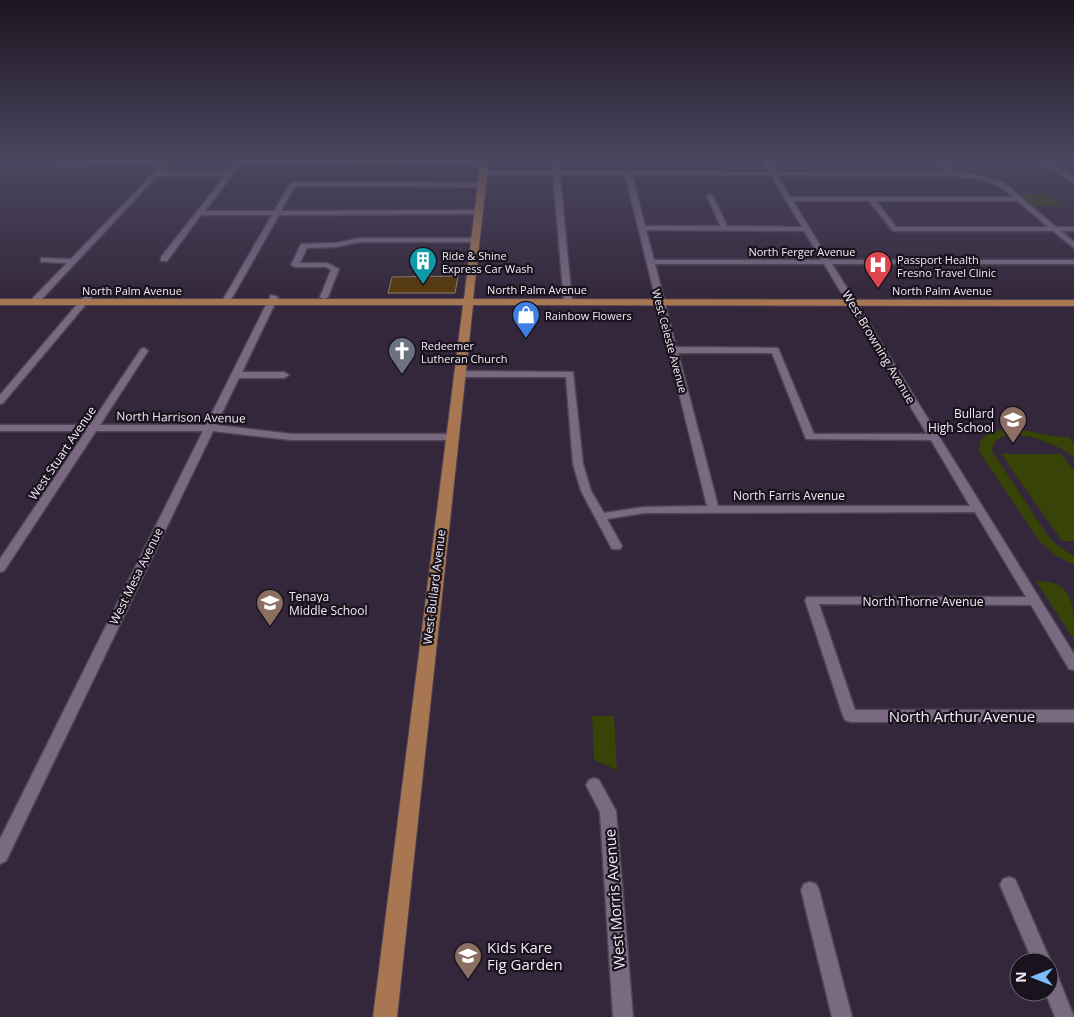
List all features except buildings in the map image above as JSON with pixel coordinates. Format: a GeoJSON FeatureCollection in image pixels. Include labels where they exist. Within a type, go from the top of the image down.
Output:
{"type":"FeatureCollection","features":[{"type":"Feature","properties":{"kind":"main road","name":"West Bullard Avenue"},"geometry":{"type":"LineString","coordinates":[[384,1017],[479,205]]}},
{"type":"Feature","properties":{"kind":"main road","name":"North Palm Avenue"},"geometry":{"type":"LineString","coordinates":[[273,300],[382,296],[468,299]]}},
{"type":"Feature","properties":{"kind":"main road"},"geometry":{"type":"LineString","coordinates":[[315,302],[376,299],[382,296]]}},
{"type":"Feature","properties":{"kind":"main road","name":"North Palm Avenue"},"geometry":{"type":"LineString","coordinates":[[0,297],[37,300]]}},
{"type":"Feature","properties":{"kind":"main road","name":"North Palm Avenue"},"geometry":{"type":"LineString","coordinates":[[0,302],[37,300],[273,300],[315,302],[468,299],[1023,300],[1074,298]]}},
{"type":"Feature","properties":{"kind":"main road","name":"North Palm Avenue"},"geometry":{"type":"LineString","coordinates":[[1023,300],[1074,304]]}},
{"type":"Feature","properties":{"kind":"street"},"geometry":{"type":"LineString","coordinates":[[37,300],[126,205]]}},
{"type":"Feature","properties":{"kind":"street"},"geometry":{"type":"LineString","coordinates":[[164,258],[205,205]]}},
{"type":"Feature","properties":{"kind":"street"},"geometry":{"type":"LineString","coordinates":[[227,300],[281,205]]}},
{"type":"Feature","properties":{"kind":"street"},"geometry":{"type":"LineString","coordinates":[[560,205],[567,299]]}},
{"type":"Feature","properties":{"kind":"street","name":"West Celeste Avenue"},"geometry":{"type":"LineString","coordinates":[[636,205],[713,509]]}},
{"type":"Feature","properties":{"kind":"street"},"geometry":{"type":"LineString","coordinates":[[714,205],[724,228]]}},
{"type":"Feature","properties":{"kind":"street","name":"West Browning Avenue"},"geometry":{"type":"LineString","coordinates":[[792,205],[1074,665]]}},
{"type":"Feature","properties":{"kind":"street"},"geometry":{"type":"LineString","coordinates":[[876,205],[894,228],[1074,229]]}},
{"type":"Feature","properties":{"kind":"street"},"geometry":{"type":"LineString","coordinates":[[1027,205],[1074,246]]}},
{"type":"Feature","properties":{"kind":"street"},"geometry":{"type":"LineString","coordinates":[[199,213],[278,211],[478,212]]}},
{"type":"Feature","properties":{"kind":"street"},"geometry":{"type":"LineString","coordinates":[[642,228],[806,229]]}},
{"type":"Feature","properties":{"kind":"street"},"geometry":{"type":"LineString","coordinates":[[308,238],[295,265],[334,267],[334,272],[324,297]]}},
{"type":"Feature","properties":{"kind":"street"},"geometry":{"type":"LineString","coordinates":[[304,246],[336,245],[360,240],[475,240]]}},
{"type":"Feature","properties":{"kind":"street"},"geometry":{"type":"LineString","coordinates":[[44,260],[72,261]]}},
{"type":"Feature","properties":{"kind":"street","name":"North Ferger Avenue"},"geometry":{"type":"LineString","coordinates":[[650,262],[1074,262]]}},
{"type":"Feature","properties":{"kind":"street"},"geometry":{"type":"LineString","coordinates":[[296,275],[300,265]]}},
{"type":"Feature","properties":{"kind":"street"},"geometry":{"type":"LineString","coordinates":[[0,401],[86,300]]}},
{"type":"Feature","properties":{"kind":"street","name":"West Mesa Avenue"},"geometry":{"type":"LineString","coordinates":[[0,856],[273,300]]}},
{"type":"Feature","properties":{"kind":"street"},"geometry":{"type":"LineString","coordinates":[[673,350],[775,350],[810,437],[934,436]]}},
{"type":"Feature","properties":{"kind":"street","name":"West Stuart Avenue"},"geometry":{"type":"LineString","coordinates":[[0,568],[144,351]]}},
{"type":"Feature","properties":{"kind":"street"},"geometry":{"type":"LineString","coordinates":[[459,374],[570,374],[578,464],[586,491],[616,546]]}},
{"type":"Feature","properties":{"kind":"street"},"geometry":{"type":"LineString","coordinates":[[235,375],[284,375]]}},
{"type":"Feature","properties":{"kind":"street","name":"North Harrison Avenue"},"geometry":{"type":"LineString","coordinates":[[0,428],[209,428],[248,430],[291,437],[452,437]]}},
{"type":"Feature","properties":{"kind":"street","name":"North Farris Avenue"},"geometry":{"type":"LineString","coordinates":[[600,517],[644,510],[979,509]]}},
{"type":"Feature","properties":{"kind":"street","name":"North Thorne Avenue"},"geometry":{"type":"LineString","coordinates":[[850,716],[811,600],[1035,601]]}},
{"type":"Feature","properties":{"kind":"street","name":"North Arthur Avenue"},"geometry":{"type":"LineString","coordinates":[[850,716],[1074,716]]}},
{"type":"Feature","properties":{"kind":"street","name":"West Morris Avenue"},"geometry":{"type":"LineString","coordinates":[[594,785],[608,812],[623,1017]]}},
{"type":"Feature","properties":{"kind":"street"},"geometry":{"type":"LineString","coordinates":[[1009,885],[1038,952]]}},
{"type":"Feature","properties":{"kind":"street"},"geometry":{"type":"LineString","coordinates":[[810,890],[842,1017]]}},
{"type":"Feature","properties":{"kind":"street"},"geometry":{"type":"LineString","coordinates":[[1059,1002],[1065,1017]]}},
{"type":"Feature","properties":{"kind":"green space"},"geometry":{"type":"Polygon","coordinates":[[[1006,430],[1022,430],[1069,437],[1074,444],[1074,458],[1056,446],[1029,437],[1016,435],[1004,436],[996,441],[992,451],[1048,536],[1058,546],[1074,556],[1074,565],[1055,555],[1040,542],[980,453],[980,442],[986,436],[1006,430]]]}},
{"type":"Feature","properties":{"kind":"green space"},"geometry":{"type":"Polygon","coordinates":[[[1001,454],[1061,454],[1074,470],[1074,541],[1062,541],[1001,454]]]}},
{"type":"Feature","properties":{"kind":"green space"},"geometry":{"type":"Polygon","coordinates":[[[1036,581],[1049,582],[1065,590],[1072,605],[1074,640],[1036,581]]]}},
{"type":"Feature","properties":{"kind":"green space"},"geometry":{"type":"Polygon","coordinates":[[[592,716],[614,716],[617,770],[594,760],[592,716]]]}},
{"type":"Feature","properties":{"kind":"place","name":"Ride & Shine Express Car Wash"},"geometry":{"type":"Point","coordinates":[423,285]}},
{"type":"Feature","properties":{"kind":"place","name":"Passport Health Fresno Travel Clinic"},"geometry":{"type":"Point","coordinates":[878,289]}},
{"type":"Feature","properties":{"kind":"place","name":"Rainbow Flowers"},"geometry":{"type":"Point","coordinates":[526,339]}},
{"type":"Feature","properties":{"kind":"place","name":"Redeemer Lutheran Church"},"geometry":{"type":"Point","coordinates":[402,375]}},
{"type":"Feature","properties":{"kind":"place","name":"Bullard High School"},"geometry":{"type":"Point","coordinates":[1013,444]}},
{"type":"Feature","properties":{"kind":"place","name":"Tenaya Middle School"},"geometry":{"type":"Point","coordinates":[270,627]}},
{"type":"Feature","properties":{"kind":"place","name":"Kids Kare Fig Garden"},"geometry":{"type":"Point","coordinates":[468,980]}}]}
